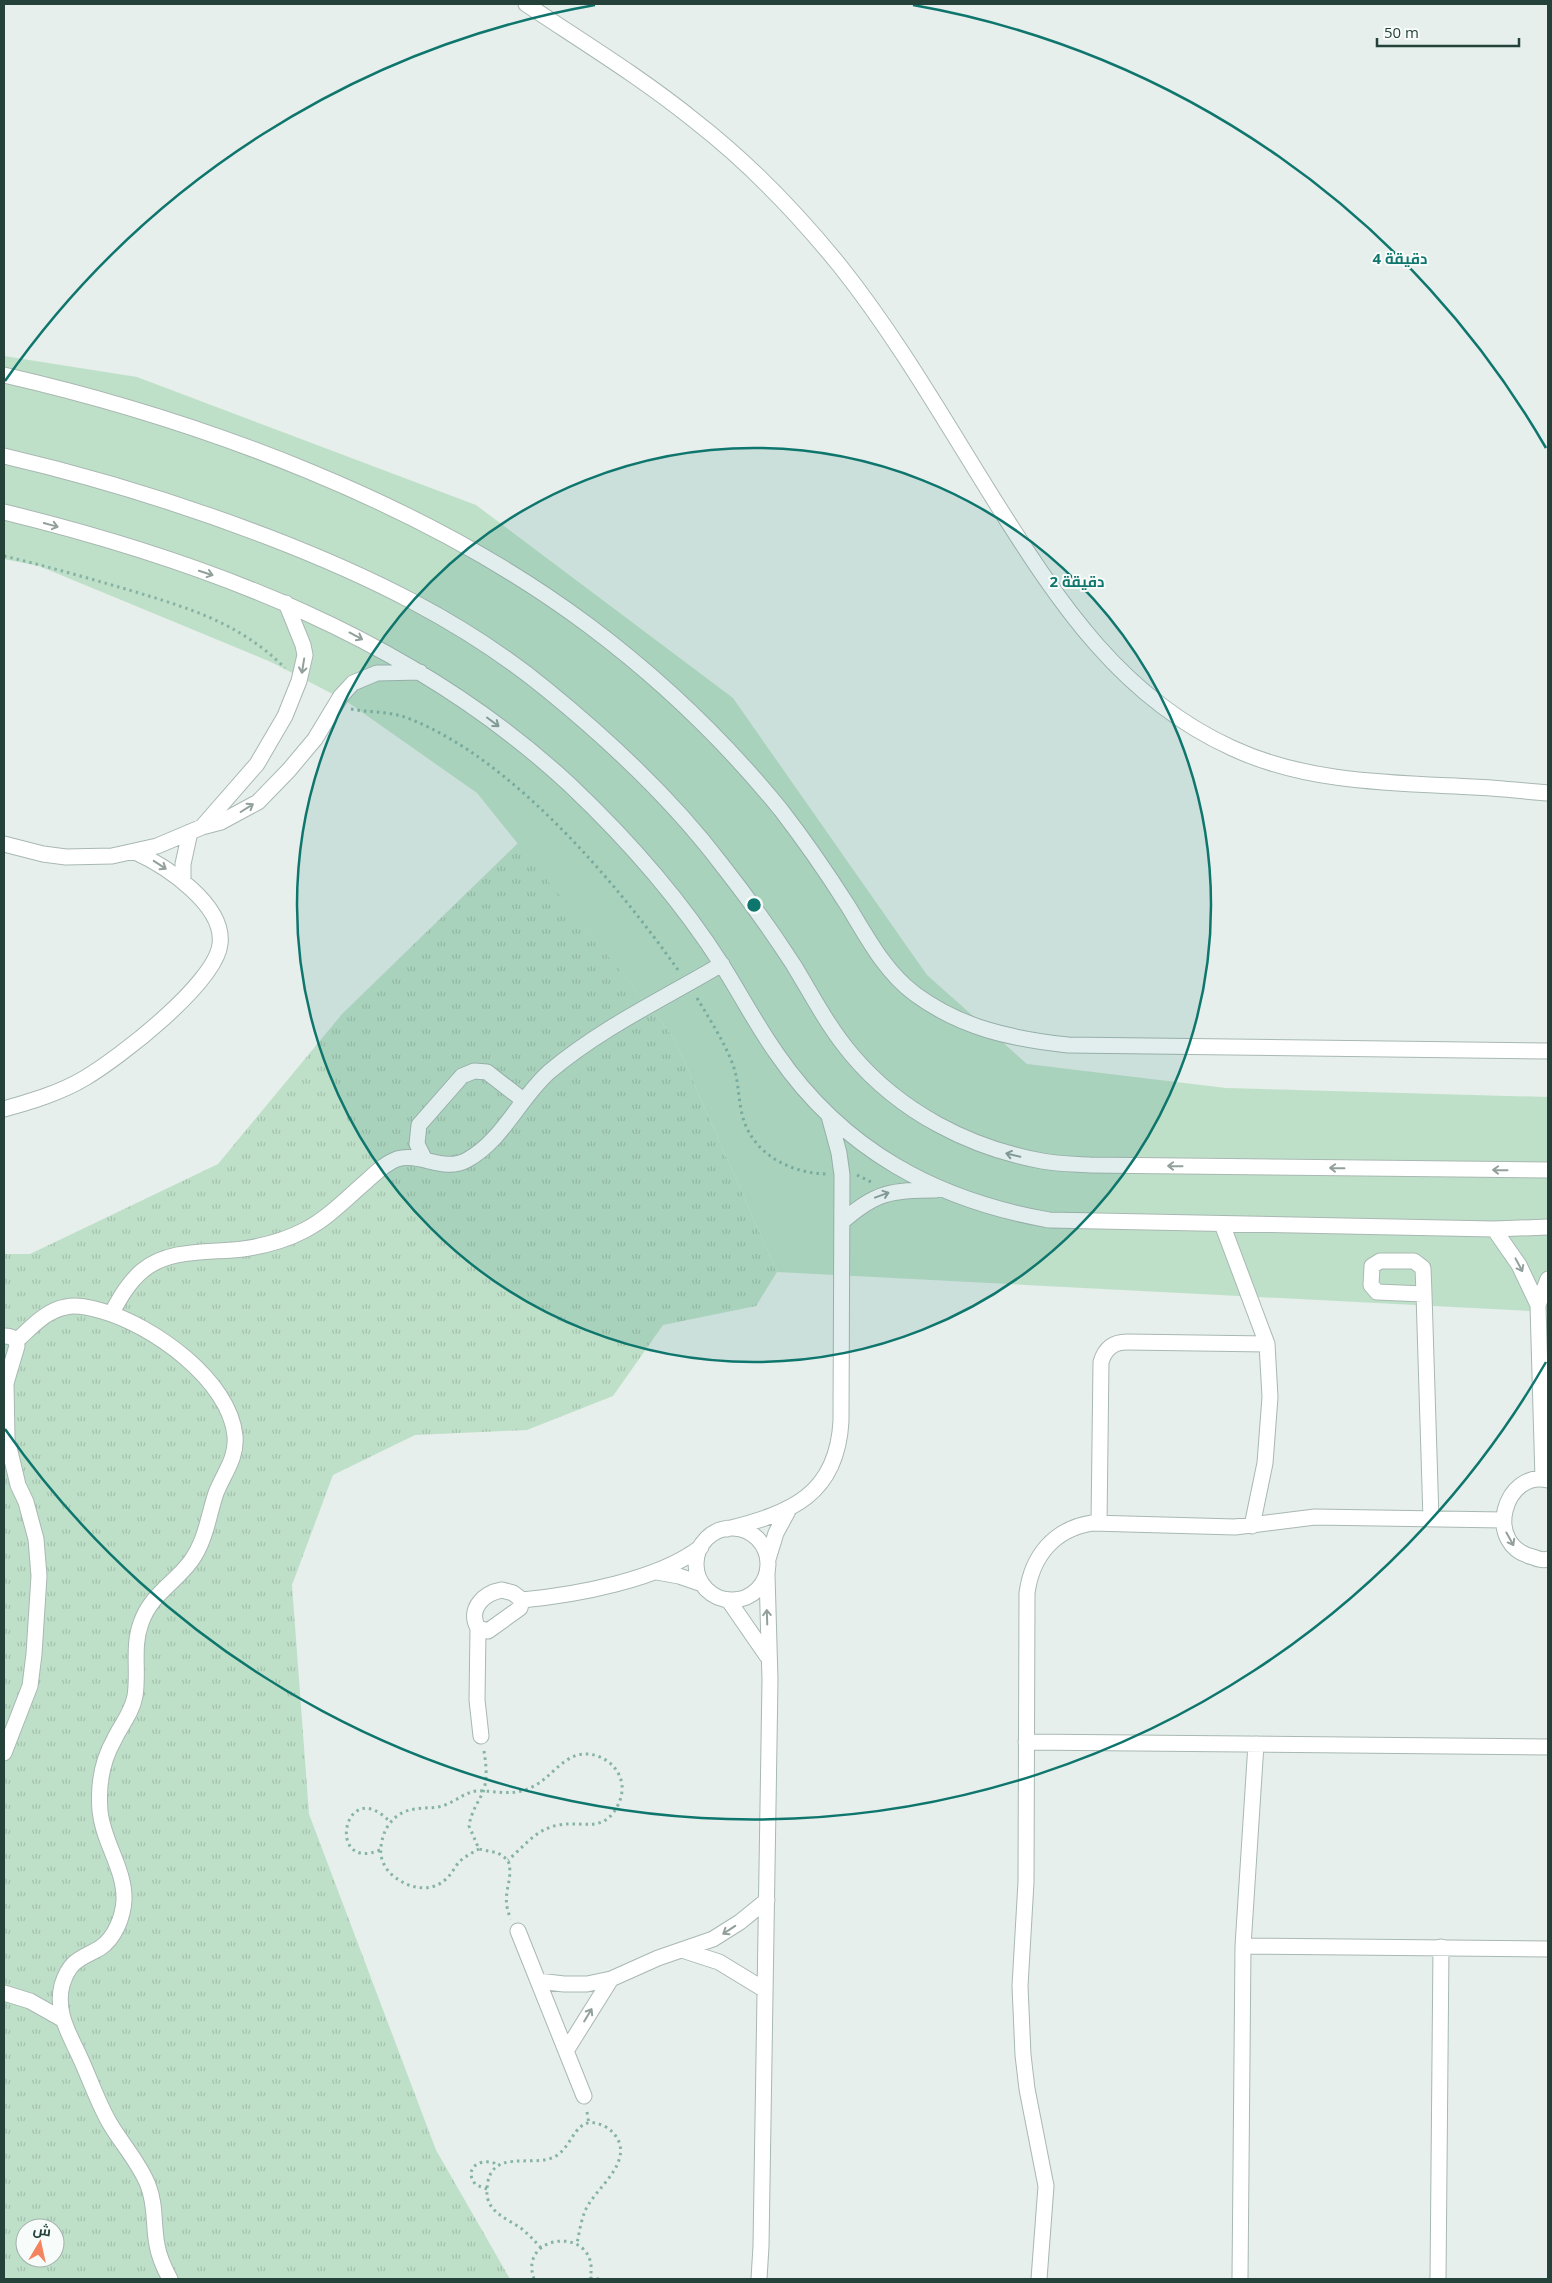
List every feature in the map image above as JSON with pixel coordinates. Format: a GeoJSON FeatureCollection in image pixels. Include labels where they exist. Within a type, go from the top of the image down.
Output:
{"type":"FeatureCollection","features":[{"type":"Feature","properties":{"kind":"street"},"geometry":{"type":"LineString","coordinates":[[526,4],[657,91],[698,122],[755,173],[808,228],[871,308],[1047,581],[1096,644],[1153,702],[1231,748],[1276,766],[1336,778],[1548,793]]}},
{"type":"Feature","properties":{"kind":"street"},"geometry":{"type":"LineString","coordinates":[[4,375],[136,410],[254,451],[312,474],[439,532],[495,564],[561,606],[642,670],[739,761],[805,841],[872,945],[890,968],[915,994],[965,1022],[1001,1035],[1068,1045],[1548,1051]]}},
{"type":"Feature","properties":{"kind":"street"},"geometry":{"type":"LineString","coordinates":[[4,456],[136,491],[217,518],[296,548],[400,594],[497,652],[586,722],[634,766],[678,813],[720,861],[758,912],[826,1020],[852,1056],[884,1088],[920,1115],[959,1136],[1010,1154],[1045,1162],[1090,1165],[1548,1170]]}},
{"type":"Feature","properties":{"kind":"street"},"geometry":{"type":"LineString","coordinates":[[4,512],[95,537],[235,582],[286,603],[336,626],[420,672],[503,729],[576,791],[610,824],[648,867],[722,964],[778,1056],[829,1116],[882,1157],[940,1190],[971,1202],[1010,1213],[1049,1220],[1494,1229],[1548,1227]]}},
{"type":"Feature","properties":{"kind":"street"},"geometry":{"type":"LineString","coordinates":[[183,882],[183,864],[196,829],[257,764],[285,716],[299,682],[304,663],[303,645],[286,603]]}},
{"type":"Feature","properties":{"kind":"street"},"geometry":{"type":"LineString","coordinates":[[4,844],[43,854],[66,856],[89,857],[135,852],[157,846],[196,829],[235,816],[258,802],[303,755],[327,722],[347,689],[369,675],[377,673],[420,672]]}},
{"type":"Feature","properties":{"kind":"street"},"geometry":{"type":"LineString","coordinates":[[4,1108],[31,1102],[58,1092],[110,1063],[187,996],[212,966],[220,946],[218,924],[214,914],[183,882],[159,865],[135,852]]}},
{"type":"Feature","properties":{"kind":"street"},"geometry":{"type":"LineString","coordinates":[[111,1314],[132,1281],[157,1261],[172,1256],[252,1247],[286,1238],[321,1221],[391,1162],[408,1157],[447,1165],[466,1160],[498,1134],[523,1100],[546,1075],[594,1038],[722,964]]}},
{"type":"Feature","properties":{"kind":"street"},"geometry":{"type":"LineString","coordinates":[[425,1160],[417,1144],[419,1125],[462,1076],[474,1071],[487,1072],[523,1100]]}},
{"type":"Feature","properties":{"kind":"street"},"geometry":{"type":"LineString","coordinates":[[481,1736],[477,1700],[478,1628],[474,1618],[476,1607],[482,1598],[491,1592],[502,1590],[513,1593],[522,1600],[571,1594],[655,1572],[679,1562],[700,1547],[716,1532],[789,1509],[802,1501],[823,1479],[831,1466],[840,1436],[842,1175],[839,1153],[829,1116]]}},
{"type":"Feature","properties":{"kind":"street"},"geometry":{"type":"LineString","coordinates":[[842,1222],[866,1202],[880,1195],[898,1191],[940,1190]]}},
{"type":"Feature","properties":{"kind":"street"},"geometry":{"type":"LineString","coordinates":[[1222,1224],[1267,1344],[1270,1397],[1265,1464],[1252,1526]]}},
{"type":"Feature","properties":{"kind":"street"},"geometry":{"type":"LineString","coordinates":[[1494,1229],[1519,1266],[1538,1305]]}},
{"type":"Feature","properties":{"kind":"street"},"geometry":{"type":"LineString","coordinates":[[1548,1279],[1538,1305],[1545,1479],[1522,1484],[1508,1500],[1502,1520],[1508,1540],[1524,1555],[1544,1560],[1548,1559]]}},
{"type":"Feature","properties":{"kind":"street"},"geometry":{"type":"LineString","coordinates":[[1424,1294],[1431,1519]]}},
{"type":"Feature","properties":{"kind":"street"},"geometry":{"type":"LineString","coordinates":[[4,1753],[25,1702],[31,1678],[38,1576],[36,1538],[26,1502],[18,1485],[7,1439],[6,1383],[17,1346],[10,1338],[54,1310],[69,1306],[89,1308],[142,1326],[159,1336],[204,1376],[228,1409],[235,1433],[235,1447],[230,1466],[217,1492],[204,1539],[188,1565],[156,1595],[140,1624],[135,1654],[134,1698],[123,1725],[114,1737],[100,1784],[101,1816],[123,1883],[123,1909],[115,1930],[109,1939],[102,1947],[83,1955],[67,1973],[61,1992],[62,2019],[100,2105],[121,2142],[144,2175],[149,2188],[154,2212],[157,2247],[170,2279]]}},
{"type":"Feature","properties":{"kind":"street"},"geometry":{"type":"LineString","coordinates":[[1099,1522],[1101,1362],[1107,1350],[1112,1345],[1127,1342],[1267,1344]]}},
{"type":"Feature","properties":{"kind":"street"},"geometry":{"type":"LineString","coordinates":[[759,2279],[762,2246],[769,1660],[767,1575],[768,1559],[776,1533],[789,1509]]}},
{"type":"Feature","properties":{"kind":"street"},"geometry":{"type":"LineString","coordinates":[[1039,2279],[1046,2186],[1027,2089],[1021,2012],[1026,1882],[1029,1579],[1040,1553],[1054,1539],[1080,1525],[1099,1522],[1252,1526],[1314,1517],[1502,1520]]}},
{"type":"Feature","properties":{"kind":"street"},"geometry":{"type":"LineString","coordinates":[[727,1529],[741,1530],[754,1535],[764,1546],[768,1559]]}},
{"type":"Feature","properties":{"kind":"street"},"geometry":{"type":"LineString","coordinates":[[700,1547],[696,1559],[697,1572],[702,1584],[714,1596],[729,1601],[745,1598],[759,1589],[767,1575]]}},
{"type":"Feature","properties":{"kind":"street"},"geometry":{"type":"LineString","coordinates":[[655,1572],[679,1576],[702,1584]]}},
{"type":"Feature","properties":{"kind":"street"},"geometry":{"type":"LineString","coordinates":[[478,1628],[488,1631],[520,1608],[522,1600]]}},
{"type":"Feature","properties":{"kind":"street"},"geometry":{"type":"LineString","coordinates":[[729,1601],[769,1660]]}},
{"type":"Feature","properties":{"kind":"street"},"geometry":{"type":"LineString","coordinates":[[1026,1742],[1548,1747]]}},
{"type":"Feature","properties":{"kind":"street"},"geometry":{"type":"LineString","coordinates":[[1240,2279],[1244,1946],[1256,1744]]}},
{"type":"Feature","properties":{"kind":"street"},"geometry":{"type":"LineString","coordinates":[[538,1981],[587,1984],[611,1979],[682,1950],[713,1940],[727,1932],[766,1900]]}},
{"type":"Feature","properties":{"kind":"street"},"geometry":{"type":"LineString","coordinates":[[518,1931],[584,2096]]}},
{"type":"Feature","properties":{"kind":"street"},"geometry":{"type":"LineString","coordinates":[[1244,1946],[1548,1949]]}},
{"type":"Feature","properties":{"kind":"street"},"geometry":{"type":"LineString","coordinates":[[1438,2279],[1441,1947]]}},
{"type":"Feature","properties":{"kind":"street"},"geometry":{"type":"LineString","coordinates":[[682,1950],[719,1962],[765,1990]]}},
{"type":"Feature","properties":{"kind":"street"},"geometry":{"type":"LineString","coordinates":[[566,2051],[611,1979]]}},
{"type":"Feature","properties":{"kind":"street"},"geometry":{"type":"LineString","coordinates":[[4,1993],[30,2001],[62,2019]]}},
{"type":"Feature","properties":{"kind":"path"},"geometry":{"type":"LineString","coordinates":[[4,556],[109,584],[212,617],[238,630],[261,646],[299,682]]}},
{"type":"Feature","properties":{"kind":"path"},"geometry":{"type":"LineString","coordinates":[[337,704],[364,712],[394,714],[422,724],[470,752],[507,780],[542,811],[607,880],[643,922],[688,984],[727,1049],[739,1084],[742,1116],[749,1132],[758,1145],[770,1156],[799,1171],[842,1175],[855,1174],[866,1178],[875,1186],[880,1195]]}},
{"type":"Feature","properties":{"kind":"path"},"geometry":{"type":"LineString","coordinates":[[479,1849],[469,1826],[474,1808],[484,1791],[486,1764],[481,1736]]}},
{"type":"Feature","properties":{"kind":"path"},"geometry":{"type":"LineString","coordinates":[[508,1860],[536,1834],[546,1829],[568,1824],[594,1825],[604,1822],[613,1814],[620,1801],[622,1787],[616,1768],[608,1760],[586,1755],[567,1760],[547,1779],[534,1788],[518,1792],[484,1791],[467,1793],[443,1806],[409,1810],[390,1822],[383,1835],[380,1850],[384,1866],[396,1879],[412,1887],[428,1888],[445,1881],[459,1862],[479,1849],[498,1853],[508,1860],[511,1874],[505,1902],[509,1916],[518,1931]]}},
{"type":"Feature","properties":{"kind":"path"},"geometry":{"type":"LineString","coordinates":[[380,1850],[372,1854],[363,1854],[354,1850],[348,1843],[346,1825],[350,1817],[366,1809],[375,1810],[390,1822]]}},
{"type":"Feature","properties":{"kind":"path"},"geometry":{"type":"LineString","coordinates":[[541,2248],[522,2230],[494,2210],[487,2196],[492,2173],[497,2167],[514,2160],[545,2160],[555,2156],[564,2150],[580,2126],[599,2124],[615,2135],[620,2144],[618,2163],[585,2211],[577,2244]]}},
{"type":"Feature","properties":{"kind":"path"},"geometry":{"type":"LineString","coordinates":[[487,2189],[476,2185],[471,2176],[471,2170],[483,2161],[494,2163],[497,2167]]}},
{"type":"Feature","properties":{"kind":"path"},"geometry":{"type":"LineString","coordinates":[[534,2279],[532,2273],[533,2259],[541,2248],[552,2241],[565,2240],[577,2244],[587,2253],[591,2265],[590,2279],[599,2279]]}},
{"type":"Feature","properties":{"kind":"green space"},"geometry":{"type":"Polygon","coordinates":[[[4,356],[137,377],[476,505],[733,698],[927,975],[1027,1064],[1226,1088],[1548,1097],[1548,1312],[777,1272],[674,1038],[477,793],[346,701],[271,662],[39,566],[4,559],[4,356]]]}},
{"type":"Feature","properties":{"kind":"green space"},"geometry":{"type":"Polygon","coordinates":[[[518,843],[674,1038],[777,1272],[756,1306],[663,1325],[613,1396],[527,1430],[415,1435],[333,1475],[292,1585],[309,1814],[436,2150],[510,2279],[4,2279],[4,1254],[30,1254],[218,1164],[342,1014],[518,843]]]}}]}
